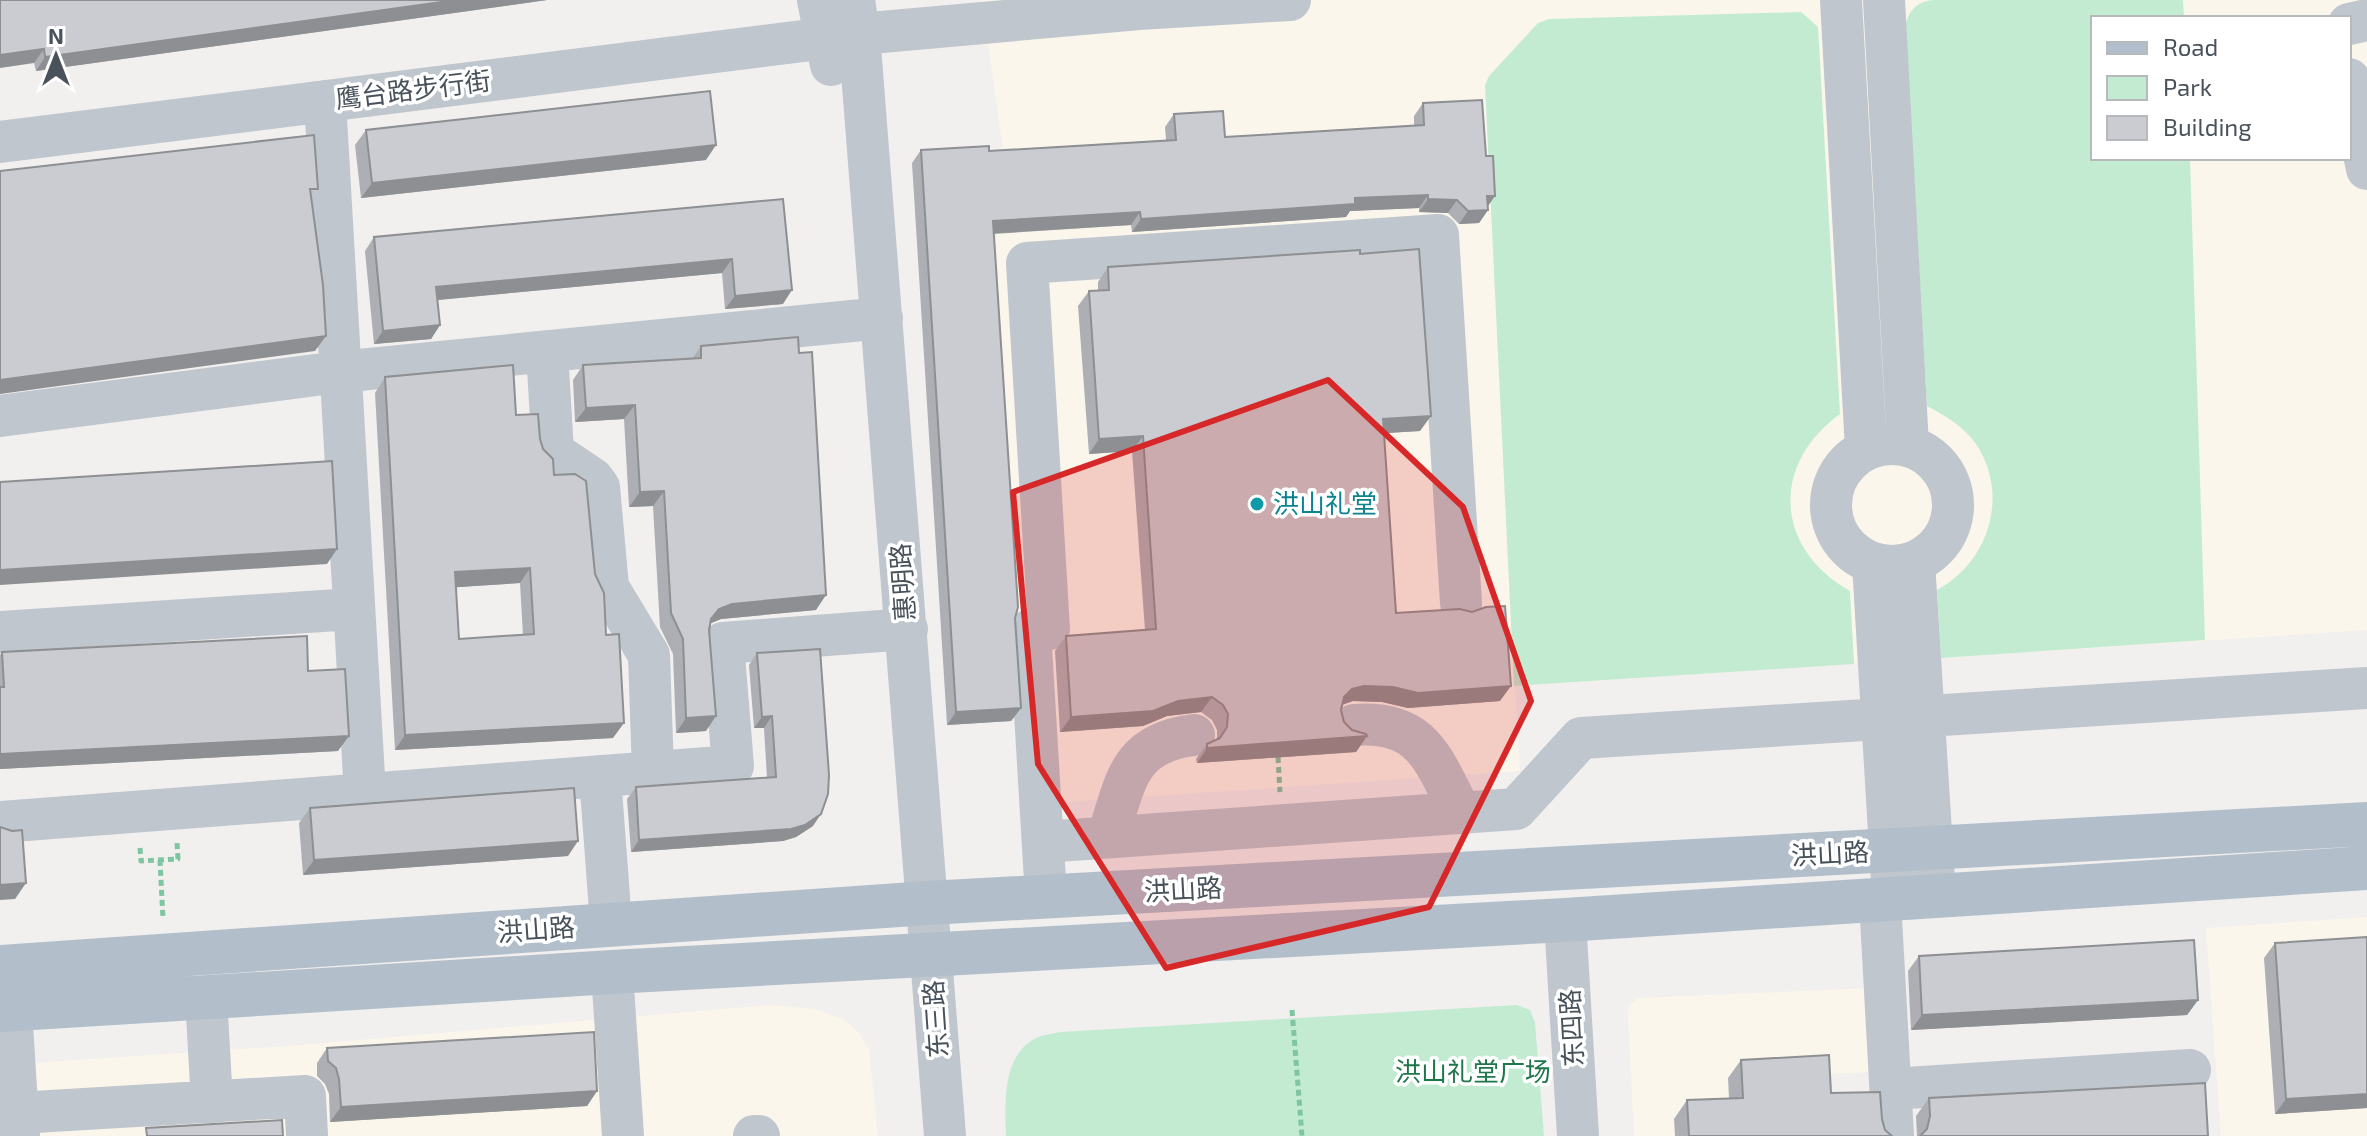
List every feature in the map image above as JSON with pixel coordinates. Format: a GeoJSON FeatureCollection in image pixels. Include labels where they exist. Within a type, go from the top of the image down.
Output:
{"type":"FeatureCollection","features":[{"type":"Feature","properties":{"kind":"main road","name":"洪山路"},"geometry":{"type":"LineString","coordinates":[[0,967],[928,903],[2367,824]]}},
{"type":"Feature","properties":{"kind":"main road","name":"洪山路"},"geometry":{"type":"LineString","coordinates":[[5,1010],[612,972],[1565,920],[2367,868]]}},
{"type":"Feature","properties":{"kind":"street","name":"鹰台路步行街"},"geometry":{"type":"LineString","coordinates":[[0,142],[325,101],[839,18],[1290,0]]}},
{"type":"Feature","properties":{"kind":"street"},"geometry":{"type":"LineString","coordinates":[[1841,0],[1866,449]]}},
{"type":"Feature","properties":{"kind":"street"},"geometry":{"type":"LineString","coordinates":[[1884,0],[1908,446]]}},
{"type":"Feature","properties":{"kind":"street","name":"惠明路"},"geometry":{"type":"LineString","coordinates":[[839,18],[882,318],[928,903]]}},
{"type":"Feature","properties":{"kind":"street"},"geometry":{"type":"LineString","coordinates":[[2351,89],[2367,169]]}},
{"type":"Feature","properties":{"kind":"street"},"geometry":{"type":"LineString","coordinates":[[325,101],[365,794]]}},
{"type":"Feature","properties":{"kind":"street"},"geometry":{"type":"LineString","coordinates":[[1046,897],[1030,630],[1049,629],[1027,263],[1438,235],[1461,603]]}},
{"type":"Feature","properties":{"kind":"street"},"geometry":{"type":"LineString","coordinates":[[0,416],[339,372],[882,318]]}},
{"type":"Feature","properties":{"kind":"street"},"geometry":{"type":"LineString","coordinates":[[547,352],[553,452],[593,479],[599,487],[608,587],[649,655],[653,772]]}},
{"type":"Feature","properties":{"kind":"street"},"geometry":{"type":"LineString","coordinates":[[1887,445],[1908,446],[1939,466],[1949,482],[1953,501],[1951,520],[1943,538],[1931,553],[1914,562],[1895,566],[1873,564],[1844,543],[1835,527],[1831,509],[1833,490],[1840,473],[1866,449],[1887,445]]}},
{"type":"Feature","properties":{"kind":"street"},"geometry":{"type":"LineString","coordinates":[[1893,1136],[1891,1089],[1903,898],[1924,716],[1914,562]]}},
{"type":"Feature","properties":{"kind":"street"},"geometry":{"type":"LineString","coordinates":[[1873,564],[1882,719],[1911,849]]}},
{"type":"Feature","properties":{"kind":"street"},"geometry":{"type":"LineString","coordinates":[[0,632],[353,609]]}},
{"type":"Feature","properties":{"kind":"street"},"geometry":{"type":"LineString","coordinates":[[0,822],[733,766],[723,643],[907,629]]}},
{"type":"Feature","properties":{"kind":"street"},"geometry":{"type":"LineString","coordinates":[[1043,842],[1516,809],[1581,738],[2367,688]]}},
{"type":"Feature","properties":{"kind":"street"},"geometry":{"type":"LineString","coordinates":[[1354,725],[1387,725],[1422,744],[1461,813]]}},
{"type":"Feature","properties":{"kind":"street"},"geometry":{"type":"LineString","coordinates":[[1108,836],[1133,766],[1164,740],[1194,735]]}},
{"type":"Feature","properties":{"kind":"street"},"geometry":{"type":"LineString","coordinates":[[600,776],[611,924]]}},
{"type":"Feature","properties":{"kind":"street","name":"东三路"},"geometry":{"type":"LineString","coordinates":[[928,903],[945,1136]]}},
{"type":"Feature","properties":{"kind":"street","name":"东四路"},"geometry":{"type":"LineString","coordinates":[[1565,920],[1578,1136]]}},
{"type":"Feature","properties":{"kind":"street"},"geometry":{"type":"LineString","coordinates":[[612,972],[623,1136]]}},
{"type":"Feature","properties":{"kind":"street"},"geometry":{"type":"LineString","coordinates":[[206,997],[212,1102]]}},
{"type":"Feature","properties":{"kind":"street"},"geometry":{"type":"LineString","coordinates":[[5,1010],[18,1125],[212,1102],[305,1096],[307,1136]]}},
{"type":"Feature","properties":{"kind":"street"},"geometry":{"type":"LineString","coordinates":[[1891,1089],[2190,1070]]}},
{"type":"Feature","properties":{"kind":"path"},"geometry":{"type":"LineString","coordinates":[[160,860],[165,955]]}},
{"type":"Feature","properties":{"kind":"path"},"geometry":{"type":"LineString","coordinates":[[1292,1010],[1302,1136]]}},
{"type":"Feature","properties":{"kind":"highlighted area"},"geometry":{"type":"Polygon","coordinates":[[[1328,380],[1463,507],[1531,701],[1429,907],[1166,968],[1038,764],[1013,492],[1328,380]]]}},
{"type":"Feature","properties":{"kind":"shaded area"},"geometry":{"type":"Polygon","coordinates":[[[982,0],[2367,0],[2367,630],[1515,686],[1520,771],[1021,805],[979,159],[1004,157],[982,0]]]}},
{"type":"Feature","properties":{"kind":"shaded area"},"geometry":{"type":"Polygon","coordinates":[[[2367,917],[2367,1136],[2221,1136],[2206,928],[2367,917]]]}},
{"type":"Feature","properties":{"kind":"shaded area"},"geometry":{"type":"Polygon","coordinates":[[[1871,988],[1875,1072],[1729,1078],[1730,1116],[1675,1136],[1634,1136],[1628,1013],[1629,1006],[1638,998],[1871,988]]]}},
{"type":"Feature","properties":{"kind":"shaded area"},"geometry":{"type":"Polygon","coordinates":[[[769,1005],[813,1009],[843,1019],[860,1034],[869,1050],[878,1136],[0,1136],[0,1065],[288,1046],[769,1005]]]}},
{"type":"Feature","properties":{"kind":"green space"},"geometry":{"type":"Polygon","coordinates":[[[1933,0],[2183,0],[2184,16],[2091,16],[2091,160],[2190,160],[2205,640],[1941,658],[1937,590],[1970,563],[1981,545],[1989,526],[1992,484],[1976,444],[1966,432],[1927,406],[1905,28],[1914,8],[1933,0]]]}},
{"type":"Feature","properties":{"kind":"green space"},"geometry":{"type":"Polygon","coordinates":[[[1801,12],[1818,27],[1840,414],[1817,435],[1801,457],[1793,481],[1791,506],[1795,530],[1807,553],[1825,573],[1850,591],[1854,664],[1514,686],[1485,85],[1489,76],[1538,23],[1549,19],[1801,12]]]}},
{"type":"Feature","properties":{"kind":"green space","name":"洪山礼堂广场"},"geometry":{"type":"Polygon","coordinates":[[[1517,1005],[1530,1010],[1535,1023],[1544,1136],[1006,1136],[1010,1071],[1022,1049],[1045,1035],[1517,1005]]]}},
{"type":"Feature","properties":{"kind":"building"},"geometry":{"type":"Polygon","coordinates":[[[0,0],[456,0],[45,57],[44,49],[0,55],[0,0]]]}},
{"type":"Feature","properties":{"kind":"building"},"geometry":{"type":"Polygon","coordinates":[[[710,91],[716,145],[372,183],[366,130],[710,91]]]}},
{"type":"Feature","properties":{"kind":"building"},"geometry":{"type":"Polygon","coordinates":[[[1482,100],[1486,156],[1493,156],[1495,196],[1487,196],[1488,210],[1468,211],[1457,200],[1428,199],[1428,195],[1355,198],[1355,204],[1141,219],[1140,212],[993,221],[1018,607],[1015,618],[1021,708],[956,712],[921,150],[989,146],[989,151],[1176,140],[1174,114],[1223,111],[1225,137],[1424,125],[1423,103],[1482,100]]]}},
{"type":"Feature","properties":{"kind":"building"},"geometry":{"type":"Polygon","coordinates":[[[314,135],[318,189],[310,189],[323,285],[326,336],[0,380],[0,171],[314,135]]]}},
{"type":"Feature","properties":{"kind":"building"},"geometry":{"type":"Polygon","coordinates":[[[783,199],[792,290],[735,296],[732,259],[436,287],[440,325],[383,331],[374,237],[783,199]]]}},
{"type":"Feature","properties":{"kind":"building","name":"洪山礼堂"},"geometry":{"type":"Polygon","coordinates":[[[1419,249],[1431,416],[1383,419],[1396,613],[1460,609],[1472,612],[1486,607],[1505,606],[1511,686],[1418,693],[1393,687],[1364,686],[1352,689],[1344,697],[1341,710],[1344,722],[1352,730],[1367,736],[1207,748],[1207,744],[1220,738],[1227,727],[1228,714],[1223,705],[1212,697],[1178,701],[1153,711],[1071,717],[1066,636],[1156,629],[1143,436],[1099,439],[1089,291],[1109,290],[1108,267],[1360,250],[1360,254],[1419,249]]]}},
{"type":"Feature","properties":{"kind":"building"},"geometry":{"type":"Polygon","coordinates":[[[798,337],[799,353],[812,352],[826,595],[732,604],[719,609],[711,619],[709,630],[716,716],[686,718],[683,639],[671,613],[664,491],[640,492],[635,405],[586,408],[583,365],[701,358],[701,346],[798,337]]]}},
{"type":"Feature","properties":{"kind":"building"},"geometry":{"type":"Polygon","coordinates":[[[513,365],[516,415],[538,414],[540,439],[543,449],[553,459],[554,475],[575,474],[586,481],[595,574],[604,593],[606,635],[619,634],[624,723],[405,735],[385,377],[513,365]],[[530,568],[455,572],[459,639],[534,634],[530,568]]]}},
{"type":"Feature","properties":{"kind":"building"},"geometry":{"type":"Polygon","coordinates":[[[332,461],[337,549],[0,570],[0,482],[332,461]]]}},
{"type":"Feature","properties":{"kind":"building"},"geometry":{"type":"Polygon","coordinates":[[[307,636],[308,671],[345,669],[349,736],[0,754],[0,687],[4,687],[2,652],[307,636]]]}},
{"type":"Feature","properties":{"kind":"building"},"geometry":{"type":"Polygon","coordinates":[[[820,649],[829,775],[828,794],[821,814],[805,825],[791,829],[639,840],[636,787],[776,777],[772,716],[762,717],[757,653],[820,649]]]}},
{"type":"Feature","properties":{"kind":"building"},"geometry":{"type":"Polygon","coordinates":[[[574,788],[578,841],[314,860],[310,808],[574,788]]]}},
{"type":"Feature","properties":{"kind":"building"},"geometry":{"type":"Polygon","coordinates":[[[0,827],[22,830],[26,883],[0,885],[0,827]]]}},
{"type":"Feature","properties":{"kind":"building"},"geometry":{"type":"Polygon","coordinates":[[[2367,937],[2367,1094],[2286,1099],[2275,943],[2367,937]]]}},
{"type":"Feature","properties":{"kind":"building"},"geometry":{"type":"Polygon","coordinates":[[[2194,940],[2198,1000],[1922,1015],[1919,956],[2194,940]]]}},
{"type":"Feature","properties":{"kind":"building"},"geometry":{"type":"Polygon","coordinates":[[[594,1032],[597,1091],[341,1107],[336,1068],[328,1061],[327,1048],[594,1032]]]}},
{"type":"Feature","properties":{"kind":"building"},"geometry":{"type":"Polygon","coordinates":[[[1829,1055],[1831,1093],[1880,1092],[1885,1130],[1892,1136],[1689,1136],[1687,1100],[1743,1098],[1741,1060],[1829,1055]]]}},
{"type":"Feature","properties":{"kind":"building"},"geometry":{"type":"Polygon","coordinates":[[[2205,1083],[2208,1136],[1920,1136],[1927,1129],[1929,1098],[2205,1083]]]}},
{"type":"Feature","properties":{"kind":"building"},"geometry":{"type":"Polygon","coordinates":[[[282,1120],[283,1136],[147,1136],[146,1128],[282,1120]]]}},
{"type":"Feature","properties":{"kind":"place","name":"洪山礼堂"},"geometry":{"type":"Point","coordinates":[1257,504]}}]}
